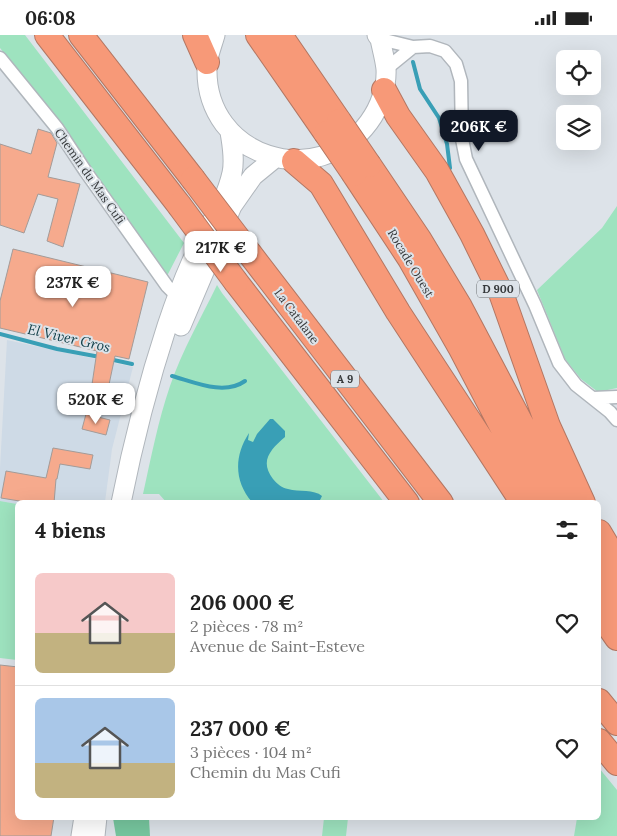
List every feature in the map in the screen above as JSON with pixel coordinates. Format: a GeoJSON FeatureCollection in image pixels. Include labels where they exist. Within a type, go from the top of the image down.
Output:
{"type":"FeatureCollection","features":[{"type":"Feature","properties":{"kind":"highway","name":"A 9"},"geometry":{"type":"LineString","coordinates":[[47,35],[405,500]]}},
{"type":"Feature","properties":{"kind":"highway","name":"La Catalane"},"geometry":{"type":"LineString","coordinates":[[81,35],[439,500]]}},
{"type":"Feature","properties":{"kind":"highway"},"geometry":{"type":"LineString","coordinates":[[195,35],[208,62]]}},
{"type":"Feature","properties":{"kind":"highway","name":"Rocade Ouest"},"geometry":{"type":"LineString","coordinates":[[258,35],[332,127],[361,169],[419,239],[460,307],[564,500]]}},
{"type":"Feature","properties":{"kind":"highway","name":"Rocade Ouest"},"geometry":{"type":"LineString","coordinates":[[280,35],[332,127]]}},
{"type":"Feature","properties":{"kind":"highway","name":"D 900"},"geometry":{"type":"LineString","coordinates":[[385,79],[398,116],[438,171],[501,293],[548,426],[582,500]]}},
{"type":"Feature","properties":{"kind":"highway"},"geometry":{"type":"LineString","coordinates":[[284,160],[321,184],[398,313],[521,500]]}},
{"type":"Feature","properties":{"kind":"highway","name":"Rocade Ouest"},"geometry":{"type":"LineString","coordinates":[[361,169],[542,500]]}},
{"type":"Feature","properties":{"kind":"highway"},"geometry":{"type":"LineString","coordinates":[[601,535],[617,562]]}},
{"type":"Feature","properties":{"kind":"highway"},"geometry":{"type":"LineString","coordinates":[[601,560],[617,584]]}},
{"type":"Feature","properties":{"kind":"highway"},"geometry":{"type":"LineString","coordinates":[[601,593],[617,618]]}},
{"type":"Feature","properties":{"kind":"highway"},"geometry":{"type":"LineString","coordinates":[[601,615],[617,638]]}},
{"type":"Feature","properties":{"kind":"highway"},"geometry":{"type":"LineString","coordinates":[[601,703],[617,723]]}},
{"type":"Feature","properties":{"kind":"highway"},"geometry":{"type":"LineString","coordinates":[[601,743],[617,763]]}},
{"type":"Feature","properties":{"kind":"main road"},"geometry":{"type":"LineString","coordinates":[[215,35],[208,62],[210,93],[217,113],[230,132],[250,148],[284,160],[318,158],[341,149],[361,133],[376,113],[385,79],[379,37]]}},
{"type":"Feature","properties":{"kind":"main road"},"geometry":{"type":"LineString","coordinates":[[123,500],[143,407],[167,327],[191,263],[227,190],[234,156],[230,132]]}},
{"type":"Feature","properties":{"kind":"main road"},"geometry":{"type":"LineString","coordinates":[[133,500],[153,411],[186,312],[232,206],[253,177],[284,160]]}},
{"type":"Feature","properties":{"kind":"main road"},"geometry":{"type":"LineString","coordinates":[[81,836],[84,820]]}},
{"type":"Feature","properties":{"kind":"main road"},"geometry":{"type":"LineString","coordinates":[[95,836],[97,820]]}},
{"type":"Feature","properties":{"kind":"street"},"geometry":{"type":"LineString","coordinates":[[379,37],[413,47],[430,45],[445,51],[456,64],[461,81],[462,139],[466,159],[535,305],[559,363],[576,385],[610,411],[617,420]]}},
{"type":"Feature","properties":{"kind":"street"},"geometry":{"type":"LineString","coordinates":[[385,79],[413,47]]}},
{"type":"Feature","properties":{"kind":"street","name":"Chemin du Mas Cufi"},"geometry":{"type":"LineString","coordinates":[[0,57],[57,128],[161,277],[178,297]]}},
{"type":"Feature","properties":{"kind":"street"},"geometry":{"type":"LineString","coordinates":[[593,398],[617,397]]}},
{"type":"Feature","properties":{"kind":"shaded area"},"geometry":{"type":"Polygon","coordinates":[[[7,340],[133,367],[112,449],[105,500],[15,500],[15,504],[0,501],[7,340]]]}},
{"type":"Feature","properties":{"kind":"green space"},"geometry":{"type":"Polygon","coordinates":[[[0,35],[25,35],[184,243],[167,276],[61,124],[0,48],[0,35]]]}},
{"type":"Feature","properties":{"kind":"green space"},"geometry":{"type":"Polygon","coordinates":[[[617,206],[617,388],[598,392],[581,379],[565,359],[537,290],[602,228],[617,206]]]}},
{"type":"Feature","properties":{"kind":"green space"},"geometry":{"type":"Polygon","coordinates":[[[217,285],[382,500],[164,500],[159,494],[143,494],[158,426],[170,386],[186,347],[217,285]]]}},
{"type":"Feature","properties":{"kind":"green space"},"geometry":{"type":"Polygon","coordinates":[[[0,501],[15,504],[15,660],[0,658],[0,501]]]}},
{"type":"Feature","properties":{"kind":"green space"},"geometry":{"type":"Polygon","coordinates":[[[601,770],[617,790],[617,836],[574,836],[577,820],[601,820],[601,770]]]}},
{"type":"Feature","properties":{"kind":"green space"},"geometry":{"type":"Polygon","coordinates":[[[113,820],[149,820],[150,836],[116,836],[113,820]]]}},
{"type":"Feature","properties":{"kind":"green space"},"geometry":{"type":"Polygon","coordinates":[[[324,820],[348,820],[346,836],[322,836],[324,820]]]}},
{"type":"Feature","properties":{"kind":"water"},"geometry":{"type":"Polygon","coordinates":[[[270,419],[273,419],[285,431],[285,437],[268,456],[267,467],[269,473],[276,483],[284,488],[311,491],[322,496],[320,500],[250,500],[242,486],[238,468],[241,451],[249,433],[248,440],[253,442],[257,434],[270,419]]]}},
{"type":"Feature","properties":{"kind":"building"},"geometry":{"type":"Polygon","coordinates":[[[38,129],[51,133],[57,143],[48,177],[80,184],[63,247],[47,241],[58,199],[38,194],[24,233],[0,225],[0,144],[31,154],[38,129]]]}},
{"type":"Feature","properties":{"kind":"building"},"geometry":{"type":"Polygon","coordinates":[[[13,249],[148,282],[129,359],[115,356],[107,394],[91,391],[97,351],[0,328],[0,301],[13,249]]]}},
{"type":"Feature","properties":{"kind":"building"},"geometry":{"type":"Polygon","coordinates":[[[86,414],[110,420],[106,435],[82,429],[86,414]]]}},
{"type":"Feature","properties":{"kind":"building"},"geometry":{"type":"Polygon","coordinates":[[[53,448],[93,455],[90,469],[60,464],[56,479],[54,500],[15,500],[1,498],[6,471],[46,478],[53,448]]]}},
{"type":"Feature","properties":{"kind":"building"},"geometry":{"type":"Polygon","coordinates":[[[0,665],[15,667],[15,820],[54,820],[51,836],[0,836],[0,665]]]}},
{"type":"Feature","properties":{"kind":"waterway","name":"El Viver Gros"},"geometry":{"type":"LineString","coordinates":[[413,62],[420,89],[439,118],[447,144],[450,168]]}},
{"type":"Feature","properties":{"kind":"waterway","name":"El Viver Gros"},"geometry":{"type":"LineString","coordinates":[[0,334],[57,349],[100,357]]}},
{"type":"Feature","properties":{"kind":"waterway","name":"El Viver Gros"},"geometry":{"type":"LineString","coordinates":[[109,359],[132,364]]}},
{"type":"Feature","properties":{"kind":"waterway","name":"El Viver Gros"},"geometry":{"type":"LineString","coordinates":[[172,376],[218,388],[237,385],[245,381]]}}]}
